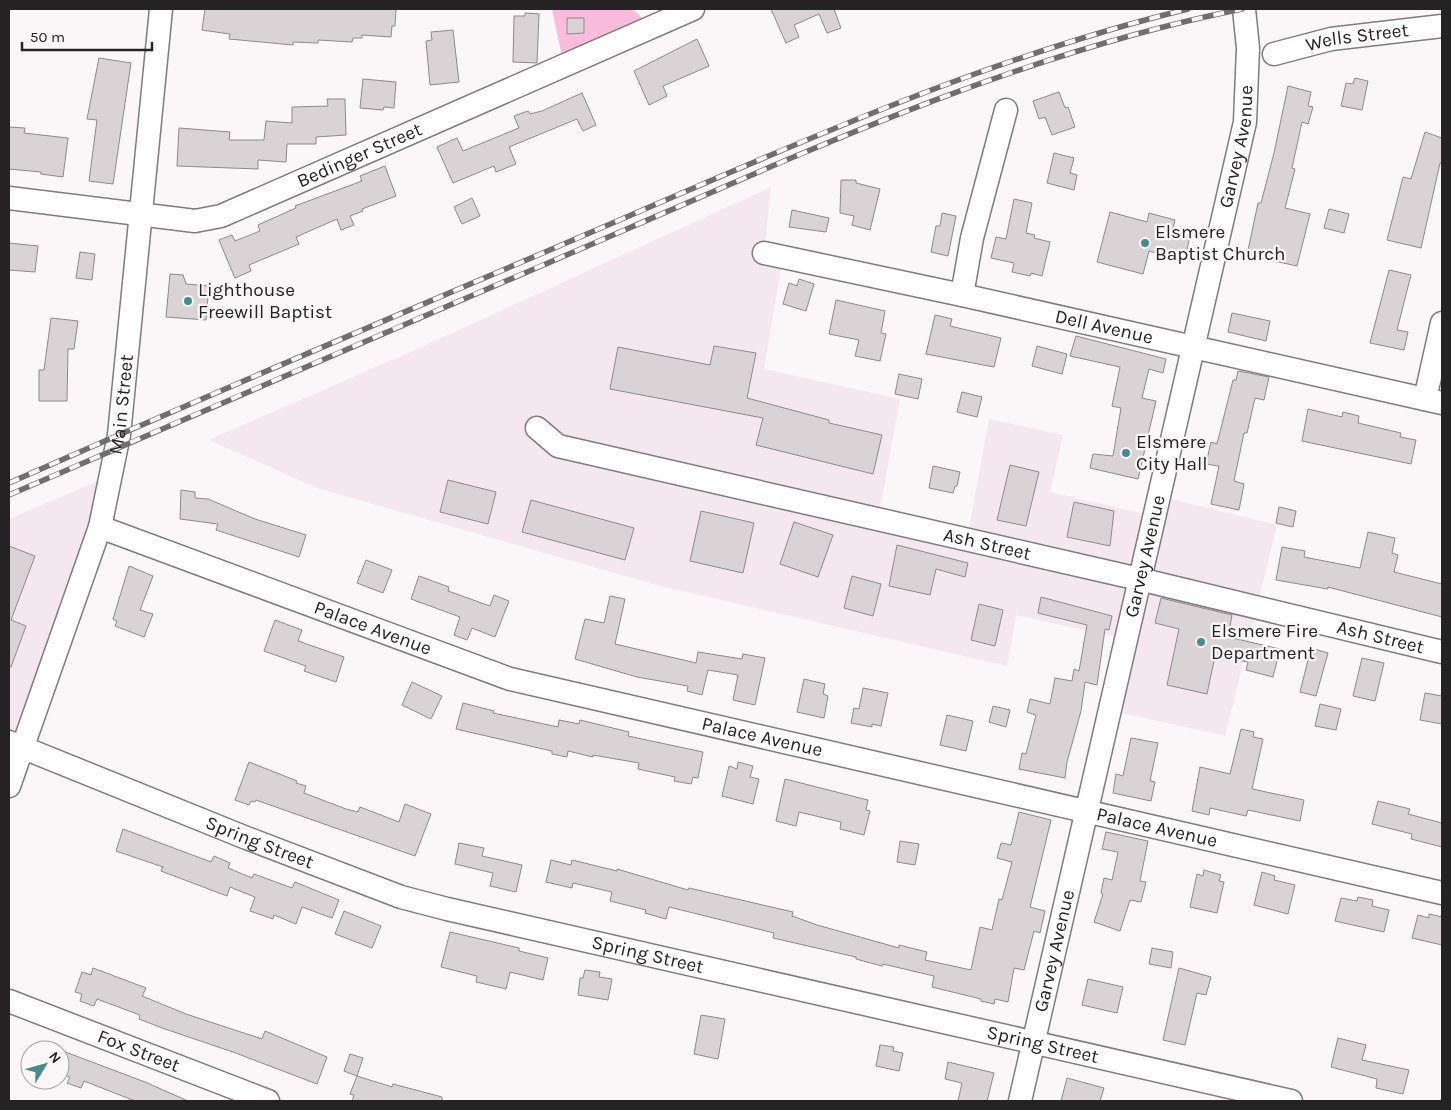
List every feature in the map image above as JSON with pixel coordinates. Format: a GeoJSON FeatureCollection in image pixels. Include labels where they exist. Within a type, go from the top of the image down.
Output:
{"type":"FeatureCollection","features":[{"type":"Feature","properties":{"kind":"street","name":"Main Street"},"geometry":{"type":"LineString","coordinates":[[9,786],[16,745],[100,527],[119,435],[161,9]]}},
{"type":"Feature","properties":{"kind":"street","name":"Bedinger Street"},"geometry":{"type":"LineString","coordinates":[[9,198],[195,221],[220,216],[689,9]]}},
{"type":"Feature","properties":{"kind":"street","name":"Garvey Avenue"},"geometry":{"type":"LineString","coordinates":[[1020,1101],[1245,122],[1248,48],[1244,9]]}},
{"type":"Feature","properties":{"kind":"street","name":"Wells Street"},"geometry":{"type":"LineString","coordinates":[[1274,54],[1331,39],[1442,26]]}},
{"type":"Feature","properties":{"kind":"street"},"geometry":{"type":"LineString","coordinates":[[962,295],[972,238],[1006,110]]}},
{"type":"Feature","properties":{"kind":"street","name":"Dell Avenue"},"geometry":{"type":"LineString","coordinates":[[764,253],[1193,346],[1434,401]]}},
{"type":"Feature","properties":{"kind":"street"},"geometry":{"type":"LineString","coordinates":[[1434,401],[1442,323]]}},
{"type":"Feature","properties":{"kind":"street","name":"Ash Street"},"geometry":{"type":"LineString","coordinates":[[536,428],[558,446],[1139,579],[1442,652]]}},
{"type":"Feature","properties":{"kind":"street","name":"Palace Avenue"},"geometry":{"type":"LineString","coordinates":[[100,527],[510,679],[1442,893]]}},
{"type":"Feature","properties":{"kind":"street","name":"Spring Street"},"geometry":{"type":"LineString","coordinates":[[16,745],[235,834],[401,896],[446,909],[1291,1101]]}},
{"type":"Feature","properties":{"kind":"street","name":"Fox Street"},"geometry":{"type":"LineString","coordinates":[[9,1001],[268,1101]]}},
{"type":"Feature","properties":{"kind":"shaded area"},"geometry":{"type":"Polygon","coordinates":[[[552,9],[633,9],[641,17],[640,20],[562,56],[552,9]]]}},
{"type":"Feature","properties":{"kind":"shaded area"},"geometry":{"type":"Polygon","coordinates":[[[771,187],[764,253],[783,257],[764,369],[900,399],[878,519],[967,540],[989,419],[1063,435],[1050,492],[1153,516],[1159,496],[1277,525],[1225,736],[1109,710],[1125,639],[1016,615],[1007,666],[660,586],[317,488],[209,440],[415,350],[771,187]]]}},
{"type":"Feature","properties":{"kind":"shaded area"},"geometry":{"type":"Polygon","coordinates":[[[110,476],[9,786],[9,519],[110,476]]]}},
{"type":"Feature","properties":{"kind":"building"},"geometry":{"type":"Polygon","coordinates":[[[205,9],[396,9],[395,26],[392,26],[391,37],[362,35],[362,38],[353,38],[352,42],[318,40],[318,43],[293,42],[293,45],[229,39],[230,34],[202,30],[205,9]]]}},
{"type":"Feature","properties":{"kind":"building"},"geometry":{"type":"Polygon","coordinates":[[[771,9],[834,9],[841,28],[827,33],[819,14],[794,25],[799,37],[786,43],[771,9]]]}},
{"type":"Feature","properties":{"kind":"building"},"geometry":{"type":"Polygon","coordinates":[[[525,13],[539,14],[537,63],[513,62],[514,16],[525,16],[525,13]]]}},
{"type":"Feature","properties":{"kind":"building"},"geometry":{"type":"Polygon","coordinates":[[[567,18],[584,18],[584,33],[567,34],[567,18]]]}},
{"type":"Feature","properties":{"kind":"building"},"geometry":{"type":"Polygon","coordinates":[[[453,30],[459,82],[430,85],[426,41],[432,40],[431,32],[453,30]]]}},
{"type":"Feature","properties":{"kind":"building"},"geometry":{"type":"Polygon","coordinates":[[[697,39],[709,66],[663,86],[667,96],[649,105],[634,71],[697,39]]]}},
{"type":"Feature","properties":{"kind":"building"},"geometry":{"type":"Polygon","coordinates":[[[99,58],[131,63],[113,184],[89,181],[97,120],[87,119],[99,58]]]}},
{"type":"Feature","properties":{"kind":"building"},"geometry":{"type":"Polygon","coordinates":[[[1355,78],[1368,81],[1362,110],[1341,106],[1346,83],[1353,84],[1355,78]]]}},
{"type":"Feature","properties":{"kind":"building"},"geometry":{"type":"Polygon","coordinates":[[[363,79],[396,82],[394,108],[384,107],[383,110],[360,108],[363,79]]]}},
{"type":"Feature","properties":{"kind":"building"},"geometry":{"type":"Polygon","coordinates":[[[1288,86],[1311,92],[1308,106],[1313,107],[1308,124],[1302,122],[1292,168],[1295,169],[1285,208],[1310,214],[1297,266],[1247,255],[1258,203],[1261,203],[1274,153],[1288,86]]]}},
{"type":"Feature","properties":{"kind":"building"},"geometry":{"type":"Polygon","coordinates":[[[1059,92],[1065,108],[1068,107],[1075,127],[1052,135],[1045,117],[1039,119],[1033,101],[1059,92]]]}},
{"type":"Feature","properties":{"kind":"building"},"geometry":{"type":"Polygon","coordinates":[[[582,93],[596,125],[583,131],[577,119],[509,147],[516,164],[496,172],[494,166],[453,183],[437,147],[457,138],[463,151],[519,128],[514,116],[528,111],[530,114],[542,111],[582,93]]]}},
{"type":"Feature","properties":{"kind":"building"},"geometry":{"type":"Polygon","coordinates":[[[327,99],[345,99],[346,135],[316,137],[316,144],[287,144],[286,162],[258,160],[258,169],[177,166],[179,128],[230,132],[229,140],[264,140],[266,121],[292,123],[292,107],[328,106],[327,99]]]}},
{"type":"Feature","properties":{"kind":"building"},"geometry":{"type":"Polygon","coordinates":[[[9,127],[25,128],[24,133],[68,138],[63,177],[41,174],[41,172],[9,169],[9,127]]]}},
{"type":"Feature","properties":{"kind":"building"},"geometry":{"type":"Polygon","coordinates":[[[1425,132],[1442,138],[1442,164],[1440,163],[1421,248],[1387,240],[1403,177],[1411,179],[1425,132]]]}},
{"type":"Feature","properties":{"kind":"building"},"geometry":{"type":"Polygon","coordinates":[[[1054,153],[1074,158],[1070,173],[1077,175],[1074,190],[1047,183],[1054,153]]]}},
{"type":"Feature","properties":{"kind":"building"},"geometry":{"type":"Polygon","coordinates":[[[385,166],[396,196],[362,209],[363,211],[350,216],[354,225],[341,230],[337,219],[296,237],[299,244],[249,265],[251,271],[235,278],[219,240],[232,235],[235,241],[260,231],[258,225],[296,208],[295,206],[362,181],[360,176],[385,166]]]}},
{"type":"Feature","properties":{"kind":"building"},"geometry":{"type":"Polygon","coordinates":[[[841,180],[856,180],[856,183],[880,189],[870,230],[852,225],[854,216],[840,213],[841,180]]]}},
{"type":"Feature","properties":{"kind":"building"},"geometry":{"type":"Polygon","coordinates":[[[472,198],[480,216],[462,224],[454,207],[472,198]]]}},
{"type":"Feature","properties":{"kind":"building"},"geometry":{"type":"Polygon","coordinates":[[[1014,199],[1032,203],[1026,233],[1035,235],[1034,238],[1050,242],[1042,276],[1031,273],[1030,276],[1012,272],[1014,263],[991,258],[996,237],[1006,239],[1014,199]]]}},
{"type":"Feature","properties":{"kind":"building"},"geometry":{"type":"Polygon","coordinates":[[[1329,209],[1349,214],[1344,233],[1324,228],[1329,209]]]}},
{"type":"Feature","properties":{"kind":"building"},"geometry":{"type":"Polygon","coordinates":[[[792,210],[829,218],[826,232],[789,227],[792,210]]]}},
{"type":"Feature","properties":{"kind":"building","name":"Elsmere Baptist Church"},"geometry":{"type":"Polygon","coordinates":[[[1110,212],[1147,222],[1149,213],[1175,220],[1172,232],[1190,236],[1186,254],[1168,250],[1166,256],[1149,251],[1143,274],[1097,262],[1110,212]]]}},
{"type":"Feature","properties":{"kind":"building"},"geometry":{"type":"Polygon","coordinates":[[[942,213],[956,216],[948,256],[931,252],[936,226],[940,226],[942,213]]]}},
{"type":"Feature","properties":{"kind":"building"},"geometry":{"type":"Polygon","coordinates":[[[9,243],[38,246],[35,272],[9,270],[9,243]]]}},
{"type":"Feature","properties":{"kind":"building"},"geometry":{"type":"Polygon","coordinates":[[[80,252],[95,254],[92,280],[76,278],[80,252]]]}},
{"type":"Feature","properties":{"kind":"building"},"geometry":{"type":"Polygon","coordinates":[[[1389,270],[1411,275],[1397,330],[1408,332],[1404,350],[1370,343],[1389,270]]]}},
{"type":"Feature","properties":{"kind":"building","name":"Lighthouse Freewill Baptist"},"geometry":{"type":"Polygon","coordinates":[[[170,274],[183,275],[186,284],[209,286],[206,320],[166,317],[170,274]]]}},
{"type":"Feature","properties":{"kind":"building"},"geometry":{"type":"Polygon","coordinates":[[[799,279],[814,284],[806,311],[783,304],[789,283],[797,286],[799,279]]]}},
{"type":"Feature","properties":{"kind":"building"},"geometry":{"type":"Polygon","coordinates":[[[836,300],[885,311],[881,333],[886,334],[880,361],[855,356],[859,340],[829,334],[836,300]]]}},
{"type":"Feature","properties":{"kind":"building"},"geometry":{"type":"Polygon","coordinates":[[[1232,313],[1270,321],[1266,341],[1228,332],[1232,313]]]}},
{"type":"Feature","properties":{"kind":"building"},"geometry":{"type":"Polygon","coordinates":[[[935,315],[952,319],[950,326],[1001,338],[994,367],[926,354],[935,315]]]}},
{"type":"Feature","properties":{"kind":"building"},"geometry":{"type":"Polygon","coordinates":[[[51,318],[78,321],[74,349],[68,349],[67,401],[39,401],[39,370],[44,370],[51,318]]]}},
{"type":"Feature","properties":{"kind":"building"},"geometry":{"type":"Polygon","coordinates":[[[1076,336],[1166,359],[1163,373],[1149,369],[1142,398],[1156,401],[1138,479],[1090,468],[1093,454],[1113,456],[1121,408],[1112,406],[1120,367],[1070,356],[1076,336]]]}},
{"type":"Feature","properties":{"kind":"building"},"geometry":{"type":"Polygon","coordinates":[[[714,346],[756,353],[747,398],[829,420],[829,423],[882,435],[873,474],[756,445],[763,418],[610,389],[618,347],[710,365],[714,346]]]}},
{"type":"Feature","properties":{"kind":"building"},"geometry":{"type":"Polygon","coordinates":[[[1037,346],[1067,354],[1062,374],[1032,366],[1037,346]]]}},
{"type":"Feature","properties":{"kind":"building"},"geometry":{"type":"Polygon","coordinates":[[[1238,371],[1269,377],[1264,400],[1255,398],[1247,433],[1244,433],[1234,481],[1244,484],[1239,510],[1211,504],[1219,466],[1206,464],[1211,442],[1217,444],[1233,380],[1236,380],[1238,371]]]}},
{"type":"Feature","properties":{"kind":"building"},"geometry":{"type":"Polygon","coordinates":[[[899,374],[922,379],[918,399],[895,394],[899,374]]]}},
{"type":"Feature","properties":{"kind":"building"},"geometry":{"type":"Polygon","coordinates":[[[962,392],[982,397],[977,417],[957,412],[962,392]]]}},
{"type":"Feature","properties":{"kind":"building"},"geometry":{"type":"Polygon","coordinates":[[[1308,409],[1342,417],[1343,412],[1359,416],[1358,423],[1401,433],[1400,437],[1416,440],[1411,464],[1302,441],[1308,409]]]}},
{"type":"Feature","properties":{"kind":"building"},"geometry":{"type":"Polygon","coordinates":[[[1010,465],[1039,472],[1026,526],[997,520],[1010,465]]]}},
{"type":"Feature","properties":{"kind":"building"},"geometry":{"type":"Polygon","coordinates":[[[933,466],[960,472],[957,486],[955,486],[953,493],[929,488],[933,466]]]}},
{"type":"Feature","properties":{"kind":"building"},"geometry":{"type":"Polygon","coordinates":[[[448,480],[496,492],[488,524],[440,512],[448,480]]]}},
{"type":"Feature","properties":{"kind":"building"},"geometry":{"type":"Polygon","coordinates":[[[181,490],[195,492],[195,498],[208,499],[255,519],[306,535],[299,557],[216,530],[218,524],[180,519],[181,490]]]}},
{"type":"Feature","properties":{"kind":"building"},"geometry":{"type":"Polygon","coordinates":[[[531,500],[634,528],[625,560],[522,532],[531,500]]]}},
{"type":"Feature","properties":{"kind":"building"},"geometry":{"type":"Polygon","coordinates":[[[1074,502],[1114,511],[1110,546],[1067,537],[1074,502]]]}},
{"type":"Feature","properties":{"kind":"building"},"geometry":{"type":"Polygon","coordinates":[[[1279,507],[1296,511],[1293,527],[1276,523],[1279,507]]]}},
{"type":"Feature","properties":{"kind":"building"},"geometry":{"type":"Polygon","coordinates":[[[701,511],[754,523],[743,573],[690,561],[701,511]]]}},
{"type":"Feature","properties":{"kind":"building"},"geometry":{"type":"Polygon","coordinates":[[[794,522],[833,535],[818,577],[780,564],[794,522]]]}},
{"type":"Feature","properties":{"kind":"building"},"geometry":{"type":"Polygon","coordinates":[[[1368,532],[1395,538],[1392,553],[1398,555],[1394,572],[1442,584],[1442,617],[1328,587],[1328,589],[1276,580],[1282,547],[1305,551],[1304,557],[1360,568],[1368,532]]]}},
{"type":"Feature","properties":{"kind":"building"},"geometry":{"type":"Polygon","coordinates":[[[897,545],[968,563],[965,577],[936,569],[930,595],[889,586],[897,545]]]}},
{"type":"Feature","properties":{"kind":"building"},"geometry":{"type":"Polygon","coordinates":[[[9,546],[35,556],[11,620],[26,626],[11,667],[9,667],[9,546]]]}},
{"type":"Feature","properties":{"kind":"building"},"geometry":{"type":"Polygon","coordinates":[[[366,560],[392,570],[383,593],[357,583],[366,560]]]}},
{"type":"Feature","properties":{"kind":"building"},"geometry":{"type":"Polygon","coordinates":[[[129,566],[153,576],[140,610],[153,614],[144,637],[115,626],[117,621],[113,619],[129,566]]]}},
{"type":"Feature","properties":{"kind":"building"},"geometry":{"type":"Polygon","coordinates":[[[419,576],[449,587],[448,591],[490,606],[494,595],[509,601],[495,637],[472,628],[467,640],[454,635],[460,617],[411,599],[419,576]]]}},
{"type":"Feature","properties":{"kind":"building"},"geometry":{"type":"Polygon","coordinates":[[[852,576],[881,584],[873,616],[844,608],[852,576]]]}},
{"type":"Feature","properties":{"kind":"building"},"geometry":{"type":"Polygon","coordinates":[[[610,596],[625,599],[615,644],[696,663],[698,652],[742,659],[743,654],[765,658],[755,705],[733,700],[738,675],[708,670],[702,695],[687,691],[688,686],[637,677],[575,659],[585,619],[604,623],[610,596]]]}},
{"type":"Feature","properties":{"kind":"building"},"geometry":{"type":"Polygon","coordinates":[[[1041,597],[1112,616],[1109,630],[1105,629],[1097,685],[1085,682],[1081,711],[1067,762],[1065,778],[1019,769],[1022,753],[1026,754],[1036,715],[1027,712],[1030,699],[1050,704],[1055,678],[1072,681],[1074,669],[1079,671],[1087,625],[1038,613],[1041,597]]]}},
{"type":"Feature","properties":{"kind":"building","name":"Elsmere Fire Department"},"geometry":{"type":"Polygon","coordinates":[[[1161,598],[1232,615],[1228,637],[1280,649],[1273,677],[1246,670],[1248,662],[1215,656],[1207,694],[1167,685],[1179,629],[1155,623],[1161,598]]]}},
{"type":"Feature","properties":{"kind":"building"},"geometry":{"type":"Polygon","coordinates":[[[979,604],[1003,610],[995,646],[971,640],[979,604]]]}},
{"type":"Feature","properties":{"kind":"building"},"geometry":{"type":"Polygon","coordinates":[[[275,620],[302,630],[298,641],[344,657],[336,682],[304,671],[306,666],[264,651],[275,620]]]}},
{"type":"Feature","properties":{"kind":"building"},"geometry":{"type":"Polygon","coordinates":[[[1311,648],[1328,653],[1316,696],[1300,692],[1311,648]]]}},
{"type":"Feature","properties":{"kind":"building"},"geometry":{"type":"Polygon","coordinates":[[[1362,658],[1384,663],[1375,701],[1353,696],[1362,658]]]}},
{"type":"Feature","properties":{"kind":"building"},"geometry":{"type":"Polygon","coordinates":[[[804,679],[825,684],[823,694],[828,696],[824,718],[797,712],[804,679]]]}},
{"type":"Feature","properties":{"kind":"building"},"geometry":{"type":"Polygon","coordinates":[[[412,682],[442,696],[431,719],[402,705],[412,682]]]}},
{"type":"Feature","properties":{"kind":"building"},"geometry":{"type":"Polygon","coordinates":[[[863,688],[888,693],[881,726],[872,724],[872,727],[851,723],[854,708],[859,709],[863,688]]]}},
{"type":"Feature","properties":{"kind":"building"},"geometry":{"type":"Polygon","coordinates":[[[1425,693],[1442,696],[1442,724],[1420,720],[1425,693]]]}},
{"type":"Feature","properties":{"kind":"building"},"geometry":{"type":"Polygon","coordinates":[[[463,703],[494,711],[493,713],[558,727],[559,720],[579,724],[580,720],[629,732],[628,736],[703,752],[698,778],[693,777],[691,784],[674,781],[675,777],[638,769],[639,763],[593,755],[593,757],[568,751],[567,757],[552,754],[552,751],[456,729],[463,703]]]}},
{"type":"Feature","properties":{"kind":"building"},"geometry":{"type":"Polygon","coordinates":[[[1320,704],[1341,709],[1336,730],[1315,726],[1320,704]]]}},
{"type":"Feature","properties":{"kind":"building"},"geometry":{"type":"Polygon","coordinates":[[[993,706],[1010,710],[1006,727],[989,722],[993,706]]]}},
{"type":"Feature","properties":{"kind":"building"},"geometry":{"type":"Polygon","coordinates":[[[947,715],[973,721],[966,751],[940,745],[947,715]]]}},
{"type":"Feature","properties":{"kind":"building"},"geometry":{"type":"Polygon","coordinates":[[[1241,729],[1254,732],[1253,737],[1263,739],[1252,789],[1304,800],[1300,821],[1248,810],[1246,816],[1210,808],[1209,815],[1192,811],[1200,767],[1230,774],[1241,729]]]}},
{"type":"Feature","properties":{"kind":"building"},"geometry":{"type":"Polygon","coordinates":[[[1131,738],[1158,743],[1150,781],[1155,782],[1151,801],[1113,793],[1116,774],[1123,776],[1131,738]]]}},
{"type":"Feature","properties":{"kind":"building"},"geometry":{"type":"Polygon","coordinates":[[[249,762],[306,786],[304,793],[346,809],[358,812],[360,807],[399,822],[405,804],[431,814],[415,856],[256,800],[255,802],[251,801],[249,805],[235,800],[249,762]]]}},
{"type":"Feature","properties":{"kind":"building"},"geometry":{"type":"Polygon","coordinates":[[[738,762],[753,766],[750,777],[759,779],[753,804],[722,796],[729,766],[737,769],[738,762]]]}},
{"type":"Feature","properties":{"kind":"building"},"geometry":{"type":"Polygon","coordinates":[[[785,779],[868,800],[866,810],[870,811],[864,835],[840,829],[841,822],[799,812],[796,826],[776,821],[785,779]]]}},
{"type":"Feature","properties":{"kind":"building"},"geometry":{"type":"Polygon","coordinates":[[[1378,801],[1410,809],[1408,814],[1442,823],[1442,847],[1411,839],[1412,834],[1372,824],[1378,801]]]}},
{"type":"Feature","properties":{"kind":"building"},"geometry":{"type":"Polygon","coordinates":[[[1019,812],[1051,820],[1030,907],[1045,911],[1040,933],[1034,931],[1024,970],[1014,968],[1008,1002],[995,999],[994,1004],[932,987],[934,976],[883,964],[882,966],[856,959],[856,957],[773,938],[774,933],[669,907],[666,919],[645,913],[646,910],[610,901],[612,892],[573,883],[572,888],[546,882],[551,860],[571,865],[572,860],[617,871],[617,869],[688,890],[689,888],[793,912],[792,916],[817,925],[899,948],[899,945],[927,952],[925,960],[971,970],[980,927],[992,930],[999,899],[1002,900],[1012,862],[997,858],[1001,843],[1011,845],[1019,812]]]}},
{"type":"Feature","properties":{"kind":"building"},"geometry":{"type":"Polygon","coordinates":[[[123,829],[211,862],[214,856],[230,863],[228,868],[252,878],[254,874],[292,888],[295,882],[339,900],[332,918],[302,907],[296,924],[274,915],[273,919],[250,911],[255,897],[230,887],[227,896],[161,871],[163,867],[116,851],[123,829]]]}},
{"type":"Feature","properties":{"kind":"building"},"geometry":{"type":"Polygon","coordinates":[[[1106,832],[1148,841],[1140,881],[1146,882],[1141,902],[1130,900],[1120,931],[1094,922],[1103,894],[1101,893],[1104,878],[1112,880],[1118,852],[1102,849],[1106,832]]]}},
{"type":"Feature","properties":{"kind":"building"},"geometry":{"type":"Polygon","coordinates":[[[900,841],[919,844],[915,865],[897,862],[900,841]]]}},
{"type":"Feature","properties":{"kind":"building"},"geometry":{"type":"Polygon","coordinates":[[[459,843],[484,848],[482,856],[522,865],[516,892],[490,886],[493,873],[455,864],[459,843]]]}},
{"type":"Feature","properties":{"kind":"building"},"geometry":{"type":"Polygon","coordinates":[[[1204,870],[1221,875],[1219,881],[1224,882],[1217,913],[1190,907],[1197,874],[1203,876],[1204,870]]]}},
{"type":"Feature","properties":{"kind":"building"},"geometry":{"type":"Polygon","coordinates":[[[1262,872],[1275,876],[1274,880],[1295,885],[1288,914],[1254,905],[1262,872]]]}},
{"type":"Feature","properties":{"kind":"building"},"geometry":{"type":"Polygon","coordinates":[[[1358,897],[1373,900],[1372,906],[1389,910],[1384,932],[1335,921],[1341,898],[1357,901],[1358,897]]]}},
{"type":"Feature","properties":{"kind":"building"},"geometry":{"type":"Polygon","coordinates":[[[344,911],[381,926],[372,948],[335,934],[344,911]]]}},
{"type":"Feature","properties":{"kind":"building"},"geometry":{"type":"Polygon","coordinates":[[[1429,914],[1442,917],[1442,945],[1412,938],[1418,915],[1429,918],[1429,914]]]}},
{"type":"Feature","properties":{"kind":"building"},"geometry":{"type":"Polygon","coordinates":[[[450,932],[519,948],[519,951],[548,958],[543,980],[510,972],[506,989],[476,982],[477,976],[441,967],[450,932]]]}},
{"type":"Feature","properties":{"kind":"building"},"geometry":{"type":"Polygon","coordinates":[[[1152,948],[1173,952],[1171,968],[1149,964],[1152,948]]]}},
{"type":"Feature","properties":{"kind":"building"},"geometry":{"type":"Polygon","coordinates":[[[93,968],[146,988],[142,996],[186,1014],[262,1039],[265,1031],[327,1057],[317,1084],[139,1019],[140,1015],[97,999],[94,1006],[80,1001],[82,994],[75,992],[82,972],[91,975],[93,968]]]}},
{"type":"Feature","properties":{"kind":"building"},"geometry":{"type":"Polygon","coordinates":[[[1179,968],[1211,977],[1206,995],[1197,993],[1185,1045],[1163,1040],[1179,968]]]}},
{"type":"Feature","properties":{"kind":"building"},"geometry":{"type":"Polygon","coordinates":[[[585,970],[600,972],[599,977],[612,979],[608,1000],[578,995],[580,978],[583,978],[585,970]]]}},
{"type":"Feature","properties":{"kind":"building"},"geometry":{"type":"Polygon","coordinates":[[[1088,979],[1123,987],[1117,1013],[1082,1005],[1088,979]]]}},
{"type":"Feature","properties":{"kind":"building"},"geometry":{"type":"Polygon","coordinates":[[[701,1015],[725,1019],[718,1059],[694,1054],[701,1015]]]}},
{"type":"Feature","properties":{"kind":"building"},"geometry":{"type":"Polygon","coordinates":[[[1338,1038],[1366,1045],[1362,1060],[1409,1070],[1403,1094],[1376,1088],[1377,1079],[1331,1067],[1338,1038]]]}},
{"type":"Feature","properties":{"kind":"building"},"geometry":{"type":"Polygon","coordinates":[[[880,1045],[894,1047],[893,1051],[903,1053],[899,1071],[876,1066],[880,1045]]]}},
{"type":"Feature","properties":{"kind":"building"},"geometry":{"type":"Polygon","coordinates":[[[70,1054],[145,1082],[188,1101],[135,1101],[84,1081],[81,1088],[70,1084],[70,1054]]]}},
{"type":"Feature","properties":{"kind":"building"},"geometry":{"type":"Polygon","coordinates":[[[350,1054],[363,1058],[357,1076],[344,1071],[350,1054]]]}},
{"type":"Feature","properties":{"kind":"building"},"geometry":{"type":"Polygon","coordinates":[[[948,1062],[994,1073],[987,1101],[958,1101],[962,1083],[945,1079],[948,1062]]]}},
{"type":"Feature","properties":{"kind":"building"},"geometry":{"type":"Polygon","coordinates":[[[357,1076],[392,1087],[393,1084],[442,1097],[442,1101],[352,1101],[354,1095],[350,1094],[357,1076]]]}},
{"type":"Feature","properties":{"kind":"building"},"geometry":{"type":"Polygon","coordinates":[[[1067,1078],[1104,1088],[1100,1101],[1061,1101],[1067,1078]]]}},
{"type":"Feature","properties":{"kind":"railway"},"geometry":{"type":"LineString","coordinates":[[9,483],[750,164],[894,105],[966,77],[1039,52],[1113,29],[1188,9]]}},
{"type":"Feature","properties":{"kind":"railway"},"geometry":{"type":"LineString","coordinates":[[9,495],[777,164],[929,102],[1083,49],[1162,27],[1242,9]]}},
{"type":"Feature","properties":{"kind":"place","name":"Elsmere Baptist Church"},"geometry":{"type":"Point","coordinates":[1145,243]}},
{"type":"Feature","properties":{"kind":"place","name":"Lighthouse Freewill Baptist"},"geometry":{"type":"Point","coordinates":[188,301]}},
{"type":"Feature","properties":{"kind":"place","name":"Elsmere City Hall"},"geometry":{"type":"Point","coordinates":[1126,453]}},
{"type":"Feature","properties":{"kind":"place","name":"Elsmere Fire Department"},"geometry":{"type":"Point","coordinates":[1201,642]}}]}
